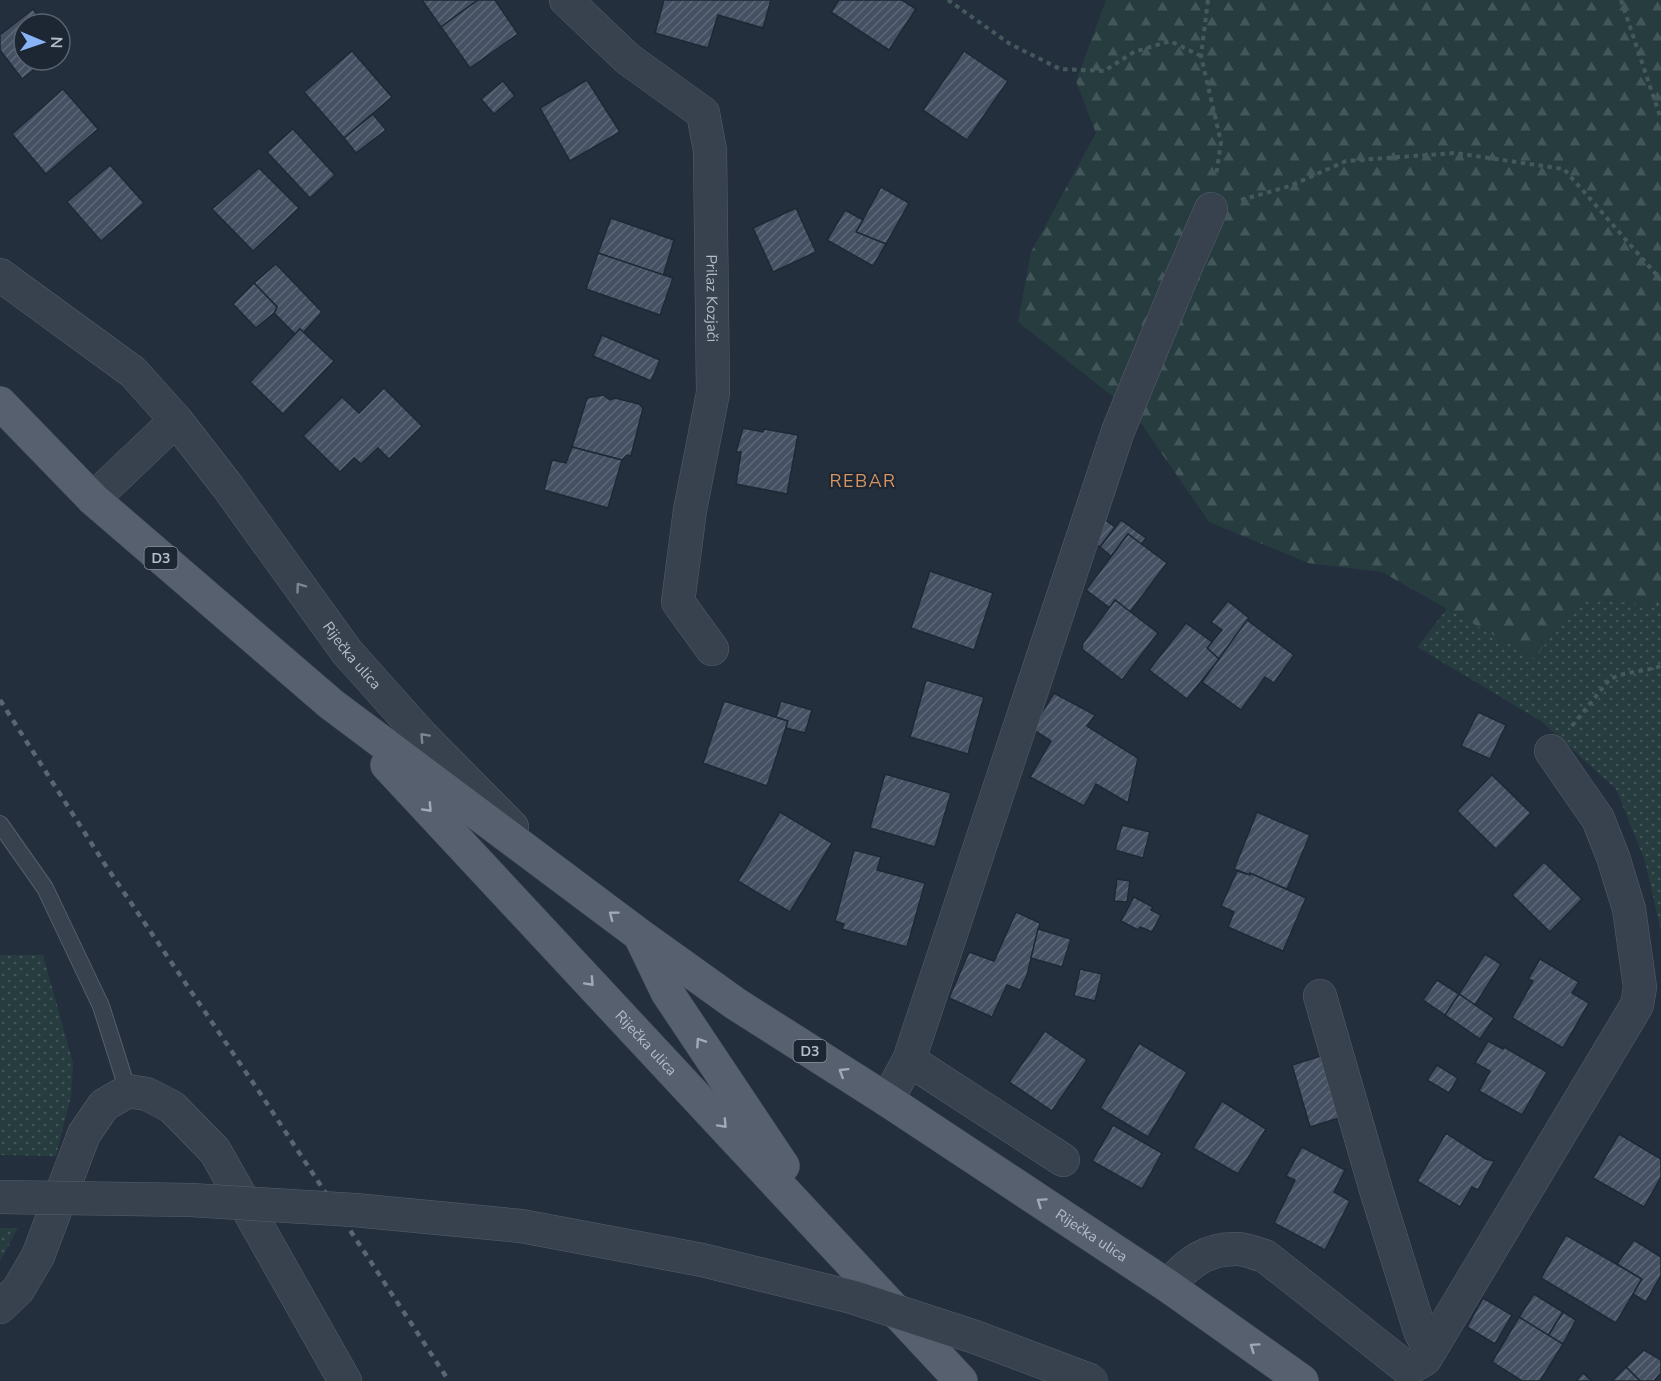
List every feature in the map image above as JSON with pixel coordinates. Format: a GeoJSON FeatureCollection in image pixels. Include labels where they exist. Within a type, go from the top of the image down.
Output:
{"type":"FeatureCollection","features":[{"type":"Feature","properties":{"kind":"main road","name":"Riječka ulica"},"geometry":{"type":"LineString","coordinates":[[0,403],[93,499],[331,704],[640,936],[736,1004],[887,1100],[1168,1286],[1302,1381]]}},
{"type":"Feature","properties":{"kind":"main road","name":"Riječka ulica"},"geometry":{"type":"LineString","coordinates":[[331,704],[961,1381]]}},
{"type":"Feature","properties":{"kind":"main road"},"geometry":{"type":"LineString","coordinates":[[640,936],[667,992],[838,1247]]}},
{"type":"Feature","properties":{"kind":"street","name":"Prilaz Kozjači"},"geometry":{"type":"LineString","coordinates":[[566,0],[628,60],[704,113],[710,150],[714,393],[690,510],[678,602],[712,649]]}},
{"type":"Feature","properties":{"kind":"street"},"geometry":{"type":"LineString","coordinates":[[887,1100],[909,1060],[1115,440],[1140,374],[1211,209]]}},
{"type":"Feature","properties":{"kind":"street","name":"Riječka ulica"},"geometry":{"type":"LineString","coordinates":[[0,275],[133,372],[176,420],[228,487],[347,652],[423,737],[553,869]]}},
{"type":"Feature","properties":{"kind":"street"},"geometry":{"type":"LineString","coordinates":[[93,499],[176,420]]}},
{"type":"Feature","properties":{"kind":"street"},"geometry":{"type":"LineString","coordinates":[[1417,1367],[1637,1005],[1640,987],[1629,909],[1613,857],[1598,819],[1551,751]]}},
{"type":"Feature","properties":{"kind":"street"},"geometry":{"type":"LineString","coordinates":[[1320,996],[1379,1201],[1420,1331],[1417,1367]]}},
{"type":"Feature","properties":{"kind":"street"},"geometry":{"type":"LineString","coordinates":[[909,1060],[1063,1160]]}},
{"type":"Feature","properties":{"kind":"street"},"geometry":{"type":"LineString","coordinates":[[0,1307],[18,1290],[38,1256],[84,1134],[105,1105],[128,1091],[147,1094],[172,1107],[215,1151],[345,1381]]}},
{"type":"Feature","properties":{"kind":"street"},"geometry":{"type":"LineString","coordinates":[[0,1197],[191,1200],[354,1210],[521,1226],[702,1260],[852,1297],[975,1337],[1092,1381]]}},
{"type":"Feature","properties":{"kind":"street"},"geometry":{"type":"LineString","coordinates":[[1168,1286],[1186,1266],[1206,1253],[1238,1249],[1265,1256],[1417,1367]]}},
{"type":"Feature","properties":{"kind":"lane"},"geometry":{"type":"LineString","coordinates":[[0,824],[45,888],[101,1006],[128,1091]]}},
{"type":"Feature","properties":{"kind":"path"},"geometry":{"type":"LineString","coordinates":[[948,0],[1010,44],[1060,69],[1104,71],[1134,52],[1170,41],[1202,56]]}},
{"type":"Feature","properties":{"kind":"path"},"geometry":{"type":"LineString","coordinates":[[1208,0],[1202,56],[1221,142],[1211,209],[1290,186],[1346,161],[1455,153],[1564,168],[1661,280]]}},
{"type":"Feature","properties":{"kind":"path"},"geometry":{"type":"LineString","coordinates":[[1621,0],[1661,119]]}},
{"type":"Feature","properties":{"kind":"path"},"geometry":{"type":"LineString","coordinates":[[1551,751],[1609,680],[1661,666]]}},
{"type":"Feature","properties":{"kind":"green space"},"geometry":{"type":"Polygon","coordinates":[[[1106,0],[1661,0],[1661,606],[1582,598],[1534,658],[1382,572],[1308,563],[1209,522],[1134,413],[1018,322],[1031,252],[1096,133],[1076,81],[1106,0]]]}},
{"type":"Feature","properties":{"kind":"green space"},"geometry":{"type":"Polygon","coordinates":[[[1582,598],[1661,606],[1661,931],[1645,861],[1616,789],[1541,721],[1417,647],[1447,609],[1534,658],[1582,598]]]}},
{"type":"Feature","properties":{"kind":"green space"},"geometry":{"type":"Polygon","coordinates":[[[0,955],[43,955],[73,1063],[71,1096],[56,1156],[0,1155],[0,955]]]}},
{"type":"Feature","properties":{"kind":"green space"},"geometry":{"type":"Polygon","coordinates":[[[0,1228],[18,1228],[0,1261],[0,1228]]]}},
{"type":"Feature","properties":{"kind":"building"},"geometry":{"type":"Polygon","coordinates":[[[422,0],[478,0],[441,27],[422,0]]]}},
{"type":"Feature","properties":{"kind":"building"},"geometry":{"type":"Polygon","coordinates":[[[478,0],[495,0],[518,34],[470,68],[441,27],[478,0]]]}},
{"type":"Feature","properties":{"kind":"building"},"geometry":{"type":"Polygon","coordinates":[[[664,0],[771,0],[763,28],[718,15],[708,48],[655,33],[664,0]]]}},
{"type":"Feature","properties":{"kind":"building"},"geometry":{"type":"Polygon","coordinates":[[[839,0],[902,0],[916,9],[889,50],[831,12],[839,0]]]}},
{"type":"Feature","properties":{"kind":"building"},"geometry":{"type":"Polygon","coordinates":[[[12,26],[12,66],[0,50],[0,35],[12,26]]]}},
{"type":"Feature","properties":{"kind":"building"},"geometry":{"type":"Polygon","coordinates":[[[352,51],[392,97],[344,138],[304,92],[352,51]]]}},
{"type":"Feature","properties":{"kind":"building"},"geometry":{"type":"Polygon","coordinates":[[[964,51],[1008,81],[967,140],[923,110],[964,51]]]}},
{"type":"Feature","properties":{"kind":"building"},"geometry":{"type":"Polygon","coordinates":[[[17,72],[31,72],[22,79],[17,72]]]}},
{"type":"Feature","properties":{"kind":"building"},"geometry":{"type":"Polygon","coordinates":[[[587,80],[620,132],[570,161],[540,108],[587,80]]]}},
{"type":"Feature","properties":{"kind":"building"},"geometry":{"type":"Polygon","coordinates":[[[503,81],[515,96],[494,114],[481,99],[503,81]]]}},
{"type":"Feature","properties":{"kind":"building"},"geometry":{"type":"Polygon","coordinates":[[[63,89],[98,129],[46,174],[12,134],[63,89]]]}},
{"type":"Feature","properties":{"kind":"building"},"geometry":{"type":"Polygon","coordinates":[[[373,114],[386,130],[356,153],[344,138],[373,114]]]}},
{"type":"Feature","properties":{"kind":"building"},"geometry":{"type":"Polygon","coordinates":[[[293,129],[335,175],[310,198],[267,152],[293,129]]]}},
{"type":"Feature","properties":{"kind":"building"},"geometry":{"type":"Polygon","coordinates":[[[110,165],[144,203],[101,241],[67,202],[110,165]]]}},
{"type":"Feature","properties":{"kind":"building"},"geometry":{"type":"Polygon","coordinates":[[[259,168],[299,208],[253,251],[212,209],[259,168]]]}},
{"type":"Feature","properties":{"kind":"building"},"geometry":{"type":"Polygon","coordinates":[[[881,187],[909,203],[886,244],[856,232],[881,187]]]}},
{"type":"Feature","properties":{"kind":"building"},"geometry":{"type":"Polygon","coordinates":[[[796,208],[816,252],[773,272],[753,228],[796,208]]]}},
{"type":"Feature","properties":{"kind":"building"},"geometry":{"type":"Polygon","coordinates":[[[845,210],[863,220],[856,232],[886,244],[873,266],[827,240],[845,210]]]}},
{"type":"Feature","properties":{"kind":"building"},"geometry":{"type":"Polygon","coordinates":[[[611,218],[674,240],[663,276],[598,253],[611,218]]]}},
{"type":"Feature","properties":{"kind":"building"},"geometry":{"type":"Polygon","coordinates":[[[598,253],[673,278],[660,315],[586,289],[598,253]]]}},
{"type":"Feature","properties":{"kind":"building"},"geometry":{"type":"Polygon","coordinates":[[[276,264],[322,312],[303,333],[300,329],[295,334],[274,313],[277,307],[254,283],[276,264]]]}},
{"type":"Feature","properties":{"kind":"building"},"geometry":{"type":"Polygon","coordinates":[[[254,283],[277,307],[274,313],[256,328],[233,304],[254,283]]]}},
{"type":"Feature","properties":{"kind":"building"},"geometry":{"type":"Polygon","coordinates":[[[300,329],[334,361],[283,414],[250,382],[300,329]]]}},
{"type":"Feature","properties":{"kind":"building"},"geometry":{"type":"Polygon","coordinates":[[[602,335],[660,360],[651,381],[593,356],[602,335]]]}},
{"type":"Feature","properties":{"kind":"building"},"geometry":{"type":"Polygon","coordinates":[[[384,388],[422,426],[389,459],[378,448],[361,464],[354,458],[340,472],[303,436],[342,397],[359,413],[384,388]]]}},
{"type":"Feature","properties":{"kind":"building"},"geometry":{"type":"Polygon","coordinates":[[[603,395],[610,400],[615,398],[639,404],[643,408],[631,456],[627,455],[622,460],[572,447],[587,398],[603,395]]]}},
{"type":"Feature","properties":{"kind":"building"},"geometry":{"type":"Polygon","coordinates":[[[743,428],[798,435],[787,494],[736,484],[741,452],[736,452],[743,428]]]}},
{"type":"Feature","properties":{"kind":"building"},"geometry":{"type":"Polygon","coordinates":[[[572,447],[622,460],[608,508],[544,490],[552,460],[566,463],[572,447]]]}},
{"type":"Feature","properties":{"kind":"building"},"geometry":{"type":"Polygon","coordinates":[[[1104,519],[1115,527],[1100,547],[1090,540],[1104,519]]]}},
{"type":"Feature","properties":{"kind":"building"},"geometry":{"type":"Polygon","coordinates":[[[1121,520],[1146,538],[1141,544],[1128,534],[1111,556],[1100,547],[1121,520]]]}},
{"type":"Feature","properties":{"kind":"building"},"geometry":{"type":"Polygon","coordinates":[[[1128,534],[1167,563],[1130,612],[1115,600],[1110,608],[1086,590],[1128,534]]]}},
{"type":"Feature","properties":{"kind":"building"},"geometry":{"type":"Polygon","coordinates":[[[930,571],[993,593],[974,650],[911,628],[930,571]]]}},
{"type":"Feature","properties":{"kind":"building"},"geometry":{"type":"Polygon","coordinates":[[[1115,600],[1158,633],[1122,680],[1082,649],[1083,643],[1115,600]]]}},
{"type":"Feature","properties":{"kind":"building"},"geometry":{"type":"Polygon","coordinates":[[[1228,601],[1249,618],[1219,659],[1207,648],[1222,630],[1211,622],[1228,601]]]}},
{"type":"Feature","properties":{"kind":"building"},"geometry":{"type":"Polygon","coordinates":[[[1247,620],[1294,655],[1274,683],[1265,677],[1241,710],[1202,682],[1247,620]]]}},
{"type":"Feature","properties":{"kind":"building"},"geometry":{"type":"Polygon","coordinates":[[[1186,623],[1212,642],[1207,648],[1219,659],[1187,699],[1149,670],[1186,623]]]}},
{"type":"Feature","properties":{"kind":"building"},"geometry":{"type":"Polygon","coordinates":[[[926,680],[984,697],[968,754],[910,737],[926,680]]]}},
{"type":"Feature","properties":{"kind":"building"},"geometry":{"type":"Polygon","coordinates":[[[1054,693],[1095,715],[1087,726],[1138,758],[1128,803],[1096,784],[1084,806],[1030,777],[1051,741],[1032,729],[1054,693]]]}},
{"type":"Feature","properties":{"kind":"building"},"geometry":{"type":"Polygon","coordinates":[[[724,701],[788,721],[767,786],[703,763],[724,701]]]}},
{"type":"Feature","properties":{"kind":"building"},"geometry":{"type":"Polygon","coordinates":[[[781,701],[812,710],[805,733],[786,728],[788,721],[776,717],[781,701]]]}},
{"type":"Feature","properties":{"kind":"building"},"geometry":{"type":"Polygon","coordinates":[[[1478,712],[1506,725],[1490,759],[1461,746],[1478,712]]]}},
{"type":"Feature","properties":{"kind":"building"},"geometry":{"type":"Polygon","coordinates":[[[885,774],[951,793],[935,847],[870,828],[885,774]]]}},
{"type":"Feature","properties":{"kind":"building"},"geometry":{"type":"Polygon","coordinates":[[[1492,775],[1531,813],[1496,849],[1457,811],[1492,775]]]}},
{"type":"Feature","properties":{"kind":"building"},"geometry":{"type":"Polygon","coordinates":[[[780,812],[832,843],[790,912],[738,881],[780,812]]]}},
{"type":"Feature","properties":{"kind":"building"},"geometry":{"type":"Polygon","coordinates":[[[1257,812],[1310,835],[1287,889],[1234,869],[1257,812]]]}},
{"type":"Feature","properties":{"kind":"building"},"geometry":{"type":"Polygon","coordinates":[[[1122,825],[1150,832],[1143,858],[1115,850],[1122,825]]]}},
{"type":"Feature","properties":{"kind":"building"},"geometry":{"type":"Polygon","coordinates":[[[854,850],[881,857],[877,870],[925,883],[907,947],[842,929],[844,924],[835,921],[854,850]]]}},
{"type":"Feature","properties":{"kind":"building"},"geometry":{"type":"Polygon","coordinates":[[[1544,862],[1582,899],[1550,932],[1512,895],[1544,862]]]}},
{"type":"Feature","properties":{"kind":"building"},"geometry":{"type":"Polygon","coordinates":[[[1237,871],[1250,875],[1250,873],[1306,898],[1283,951],[1228,927],[1234,912],[1221,906],[1237,871]]]}},
{"type":"Feature","properties":{"kind":"building"},"geometry":{"type":"Polygon","coordinates":[[[1117,879],[1130,881],[1127,902],[1114,901],[1117,879]]]}},
{"type":"Feature","properties":{"kind":"building"},"geometry":{"type":"Polygon","coordinates":[[[1134,897],[1153,907],[1151,910],[1161,915],[1152,932],[1140,927],[1138,930],[1121,921],[1134,897]]]}},
{"type":"Feature","properties":{"kind":"building"},"geometry":{"type":"Polygon","coordinates":[[[1016,912],[1040,923],[1027,975],[1020,990],[1007,985],[992,1017],[949,998],[969,952],[994,961],[1016,912]]]}},
{"type":"Feature","properties":{"kind":"building"},"geometry":{"type":"Polygon","coordinates":[[[1038,929],[1071,939],[1062,967],[1031,958],[1038,929]]]}},
{"type":"Feature","properties":{"kind":"building"},"geometry":{"type":"Polygon","coordinates":[[[1485,954],[1501,964],[1475,1005],[1459,994],[1485,954]]]}},
{"type":"Feature","properties":{"kind":"building"},"geometry":{"type":"Polygon","coordinates":[[[1540,959],[1579,982],[1572,993],[1589,1003],[1563,1048],[1512,1018],[1533,981],[1528,979],[1540,959]]]}},
{"type":"Feature","properties":{"kind":"building"},"geometry":{"type":"Polygon","coordinates":[[[1080,969],[1102,974],[1095,1001],[1074,996],[1080,969]]]}},
{"type":"Feature","properties":{"kind":"building"},"geometry":{"type":"Polygon","coordinates":[[[1437,980],[1459,994],[1445,1015],[1423,1000],[1437,980]]]}},
{"type":"Feature","properties":{"kind":"building"},"geometry":{"type":"Polygon","coordinates":[[[1459,994],[1494,1018],[1480,1039],[1445,1015],[1459,994]]]}},
{"type":"Feature","properties":{"kind":"building"},"geometry":{"type":"Polygon","coordinates":[[[1045,1031],[1087,1060],[1052,1111],[1009,1082],[1045,1031]]]}},
{"type":"Feature","properties":{"kind":"building"},"geometry":{"type":"Polygon","coordinates":[[[1488,1041],[1503,1049],[1504,1047],[1547,1072],[1522,1115],[1479,1091],[1490,1071],[1475,1063],[1488,1041]]]}},
{"type":"Feature","properties":{"kind":"building"},"geometry":{"type":"Polygon","coordinates":[[[1139,1043],[1187,1072],[1148,1137],[1100,1108],[1139,1043]]]}},
{"type":"Feature","properties":{"kind":"building"},"geometry":{"type":"Polygon","coordinates":[[[1324,1055],[1342,1117],[1310,1127],[1292,1065],[1324,1055]]]}},
{"type":"Feature","properties":{"kind":"building"},"geometry":{"type":"Polygon","coordinates":[[[1437,1065],[1458,1078],[1449,1093],[1427,1080],[1437,1065]]]}},
{"type":"Feature","properties":{"kind":"building"},"geometry":{"type":"Polygon","coordinates":[[[1222,1101],[1266,1129],[1238,1174],[1193,1148],[1222,1101]]]}},
{"type":"Feature","properties":{"kind":"building"},"geometry":{"type":"Polygon","coordinates":[[[1113,1125],[1162,1153],[1142,1189],[1092,1161],[1113,1125]]]}},
{"type":"Feature","properties":{"kind":"building"},"geometry":{"type":"Polygon","coordinates":[[[1446,1133],[1486,1159],[1494,1161],[1478,1190],[1472,1187],[1460,1207],[1417,1181],[1446,1133]]]}},
{"type":"Feature","properties":{"kind":"building"},"geometry":{"type":"Polygon","coordinates":[[[1619,1134],[1661,1159],[1661,1177],[1644,1207],[1593,1178],[1619,1134]]]}},
{"type":"Feature","properties":{"kind":"building"},"geometry":{"type":"Polygon","coordinates":[[[1302,1147],[1345,1170],[1334,1192],[1350,1201],[1325,1250],[1274,1223],[1295,1180],[1286,1176],[1302,1147]]]}},
{"type":"Feature","properties":{"kind":"building"},"geometry":{"type":"Polygon","coordinates":[[[1566,1235],[1642,1279],[1616,1323],[1541,1278],[1566,1235]]]}},
{"type":"Feature","properties":{"kind":"building"},"geometry":{"type":"Polygon","coordinates":[[[1634,1240],[1661,1257],[1661,1275],[1646,1302],[1633,1294],[1642,1279],[1617,1264],[1634,1240]]]}},
{"type":"Feature","properties":{"kind":"building"},"geometry":{"type":"Polygon","coordinates":[[[1534,1294],[1563,1312],[1548,1336],[1519,1317],[1534,1294]]]}},
{"type":"Feature","properties":{"kind":"building"},"geometry":{"type":"Polygon","coordinates":[[[1483,1298],[1512,1315],[1495,1344],[1467,1327],[1483,1298]]]}},
{"type":"Feature","properties":{"kind":"building"},"geometry":{"type":"Polygon","coordinates":[[[1563,1312],[1576,1320],[1563,1344],[1548,1336],[1563,1312]]]}},
{"type":"Feature","properties":{"kind":"building"},"geometry":{"type":"Polygon","coordinates":[[[1519,1317],[1563,1344],[1540,1381],[1522,1381],[1492,1362],[1519,1317]]]}},
{"type":"Feature","properties":{"kind":"building"},"geometry":{"type":"Polygon","coordinates":[[[1644,1350],[1661,1360],[1661,1373],[1654,1381],[1640,1381],[1626,1367],[1644,1350]]]}},
{"type":"Feature","properties":{"kind":"building"},"geometry":{"type":"Polygon","coordinates":[[[1626,1367],[1640,1381],[1612,1381],[1626,1367]]]}},
{"type":"Feature","properties":{"kind":"building"},"geometry":{"type":"Polygon","coordinates":[[[1583,1373],[1592,1381],[1576,1381],[1583,1373]]]}},
{"type":"Feature","properties":{"kind":"railway"},"geometry":{"type":"LineString","coordinates":[[0,700],[104,863],[260,1093],[449,1381]]}},
{"type":"Feature","properties":{"kind":"district","name":"REBAR"},"geometry":{"type":"Point","coordinates":[863,481]}}]}
